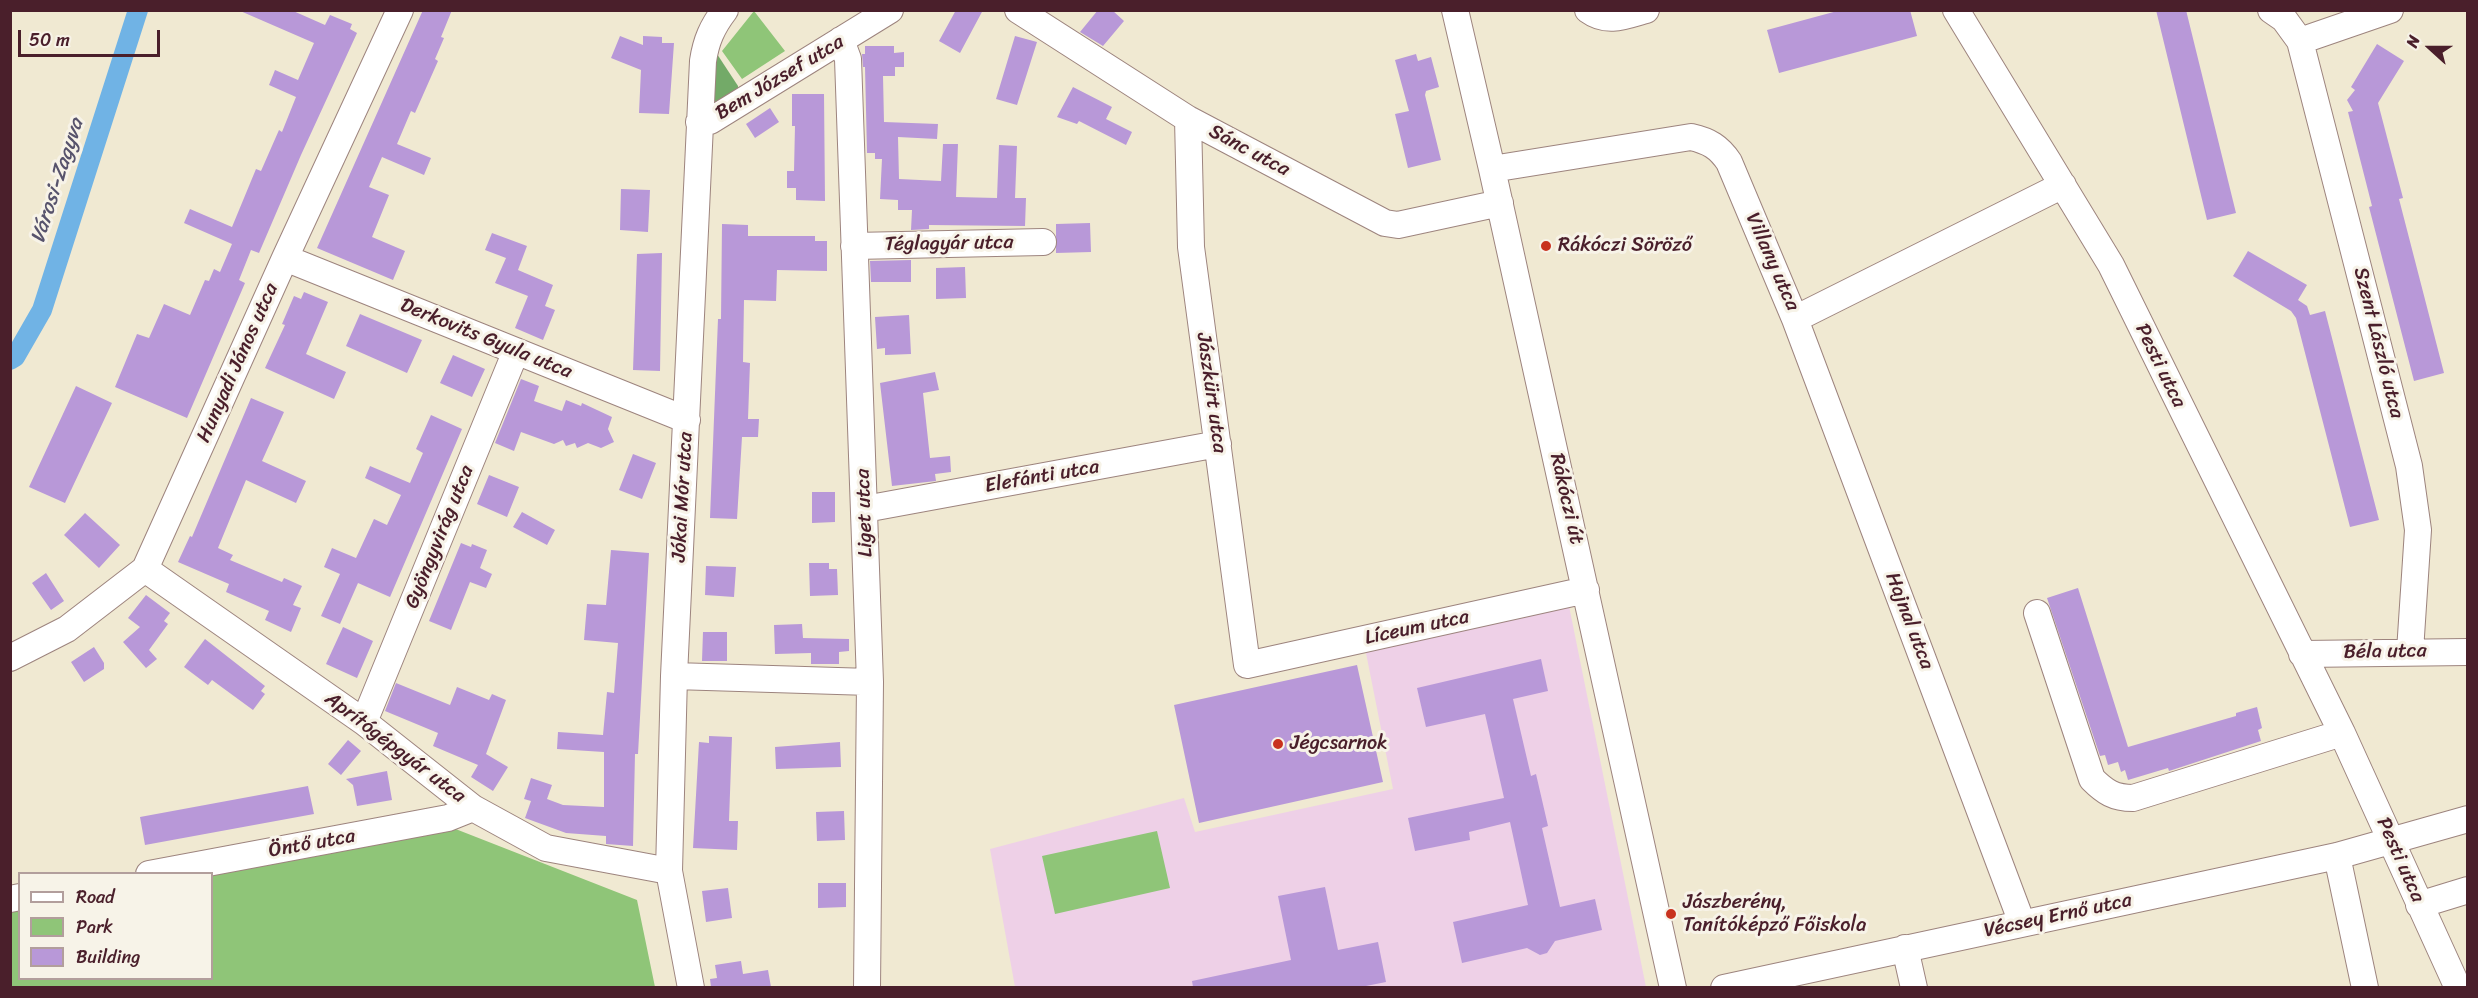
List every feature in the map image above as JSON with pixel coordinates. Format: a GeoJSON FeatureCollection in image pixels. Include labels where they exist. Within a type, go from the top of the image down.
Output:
{"type":"FeatureCollection","features":[{"type":"Feature","properties":{"kind":"street","name":"Hunyadi János utca"},"geometry":{"type":"LineString","coordinates":[[10,658],[67,629],[145,569],[400,10]]}},
{"type":"Feature","properties":{"kind":"street","name":"Jókai Mór utca"},"geometry":{"type":"LineString","coordinates":[[692,987],[669,871],[674,676],[699,122],[706,41],[714,24],[725,10]]}},
{"type":"Feature","properties":{"kind":"street","name":"Bem József utca"},"geometry":{"type":"LineString","coordinates":[[699,122],[710,121],[890,10]]}},
{"type":"Feature","properties":{"kind":"street","name":"Sánc utca"},"geometry":{"type":"LineString","coordinates":[[1018,10],[1188,119],[1385,223],[1398,225],[1500,203]]}},
{"type":"Feature","properties":{"kind":"street","name":"Rákóczi út"},"geometry":{"type":"LineString","coordinates":[[1455,10],[1500,203],[1673,987]]}},
{"type":"Feature","properties":{"kind":"street"},"geometry":{"type":"LineString","coordinates":[[1588,10],[1598,18],[1612,19],[1646,10]]}},
{"type":"Feature","properties":{"kind":"street","name":"Pesti utca"},"geometry":{"type":"LineString","coordinates":[[1956,10],[2111,265],[2342,733],[2458,987]]}},
{"type":"Feature","properties":{"kind":"street","name":"Szent László utca"},"geometry":{"type":"LineString","coordinates":[[2271,10],[2284,19],[2300,41],[2409,466],[2418,530],[2410,651]]}},
{"type":"Feature","properties":{"kind":"street"},"geometry":{"type":"LineString","coordinates":[[2300,41],[2390,10]]}},
{"type":"Feature","properties":{"kind":"street","name":"Liget utca"},"geometry":{"type":"LineString","coordinates":[[841,40],[848,59],[870,681],[867,987]]}},
{"type":"Feature","properties":{"kind":"street","name":"Jászkürt utca"},"geometry":{"type":"LineString","coordinates":[[1188,119],[1191,247],[1247,665]]}},
{"type":"Feature","properties":{"kind":"street","name":"Villany utca"},"geometry":{"type":"LineString","coordinates":[[1492,169],[1692,137],[1708,141],[1721,150],[1730,162],[1795,319],[2062,185]]}},
{"type":"Feature","properties":{"kind":"street","name":"Téglagyár utca"},"geometry":{"type":"LineString","coordinates":[[854,246],[1043,242]]}},
{"type":"Feature","properties":{"kind":"street","name":"Derkovits Gyula utca"},"geometry":{"type":"LineString","coordinates":[[285,258],[687,420]]}},
{"type":"Feature","properties":{"kind":"street","name":"Hajnal utca"},"geometry":{"type":"LineString","coordinates":[[1795,319],[2022,923]]}},
{"type":"Feature","properties":{"kind":"street","name":"Gyöngyvirág utca"},"geometry":{"type":"LineString","coordinates":[[364,722],[516,351]]}},
{"type":"Feature","properties":{"kind":"street","name":"Elefánti utca"},"geometry":{"type":"LineString","coordinates":[[865,509],[1218,444]]}},
{"type":"Feature","properties":{"kind":"street","name":"Aprítógépgyár utca"},"geometry":{"type":"LineString","coordinates":[[145,569],[364,722],[473,808],[546,848],[669,871]]}},
{"type":"Feature","properties":{"kind":"street","name":"Líceum utca"},"geometry":{"type":"LineString","coordinates":[[1247,665],[1586,591]]}},
{"type":"Feature","properties":{"kind":"street"},"geometry":{"type":"LineString","coordinates":[[2037,613],[2092,779],[2104,792],[2119,798],[2133,798],[2342,733]]}},
{"type":"Feature","properties":{"kind":"street","name":"Béla utca"},"geometry":{"type":"LineString","coordinates":[[2302,654],[2468,652]]}},
{"type":"Feature","properties":{"kind":"street"},"geometry":{"type":"LineString","coordinates":[[674,676],[870,681]]}},
{"type":"Feature","properties":{"kind":"street","name":"Öntő utca"},"geometry":{"type":"LineString","coordinates":[[155,872],[448,819],[473,808]]}},
{"type":"Feature","properties":{"kind":"street","name":"Vécsey Ernő utca"},"geometry":{"type":"LineString","coordinates":[[1724,987],[2337,856],[2468,819]]}},
{"type":"Feature","properties":{"kind":"street"},"geometry":{"type":"LineString","coordinates":[[2337,856],[2365,987]]}},
{"type":"Feature","properties":{"kind":"street"},"geometry":{"type":"LineString","coordinates":[[2419,905],[2468,890]]}},
{"type":"Feature","properties":{"kind":"street"},"geometry":{"type":"LineString","coordinates":[[1905,948],[1914,987]]}},
{"type":"Feature","properties":{"kind":"shaded area"},"geometry":{"type":"Polygon","coordinates":[[[1569,606],[1646,987],[1015,987],[990,849],[1184,798],[1195,832],[1393,789],[1365,648],[1569,606]]]}},
{"type":"Feature","properties":{"kind":"green space"},"geometry":{"type":"Polygon","coordinates":[[[754,11],[785,51],[742,79],[722,51],[754,11]]]}},
{"type":"Feature","properties":{"kind":"green space"},"geometry":{"type":"Polygon","coordinates":[[[717,54],[738,86],[738,92],[714,110],[707,71],[717,54]]]}},
{"type":"Feature","properties":{"kind":"green space"},"geometry":{"type":"Polygon","coordinates":[[[453,828],[637,900],[655,987],[11,987],[10,912],[18,910],[18,980],[213,980],[213,874],[453,828]]]}},
{"type":"Feature","properties":{"kind":"green space"},"geometry":{"type":"Polygon","coordinates":[[[1157,831],[1170,888],[1055,914],[1042,856],[1157,831]]]}},
{"type":"Feature","properties":{"kind":"building"},"geometry":{"type":"Polygon","coordinates":[[[238,10],[291,10],[325,25],[330,15],[352,24],[350,29],[357,33],[259,253],[251,250],[239,280],[245,283],[187,418],[115,387],[137,334],[149,338],[164,304],[190,315],[205,280],[209,281],[214,269],[220,272],[232,244],[184,223],[190,209],[232,227],[256,169],[261,171],[279,130],[282,132],[296,97],[269,85],[275,70],[298,80],[314,43],[238,10]]]}},
{"type":"Feature","properties":{"kind":"building"},"geometry":{"type":"Polygon","coordinates":[[[423,10],[452,10],[441,37],[444,38],[435,59],[438,61],[415,113],[411,111],[397,144],[431,158],[424,175],[382,157],[369,187],[389,195],[372,237],[405,251],[393,280],[317,248],[423,10]]]}},
{"type":"Feature","properties":{"kind":"building"},"geometry":{"type":"Polygon","coordinates":[[[956,10],[983,10],[960,53],[939,41],[956,10]]]}},
{"type":"Feature","properties":{"kind":"building"},"geometry":{"type":"Polygon","coordinates":[[[1098,10],[1112,10],[1124,21],[1103,46],[1080,32],[1098,10]]]}},
{"type":"Feature","properties":{"kind":"building"},"geometry":{"type":"Polygon","coordinates":[[[1841,10],[1910,10],[1917,36],[1779,73],[1767,30],[1841,10]]]}},
{"type":"Feature","properties":{"kind":"building"},"geometry":{"type":"Polygon","coordinates":[[[2156,10],[2186,10],[2236,213],[2207,220],[2156,10]]]}},
{"type":"Feature","properties":{"kind":"building"},"geometry":{"type":"Polygon","coordinates":[[[620,36],[643,45],[643,36],[662,37],[662,43],[674,43],[669,114],[639,113],[641,70],[611,58],[620,36]]]}},
{"type":"Feature","properties":{"kind":"building"},"geometry":{"type":"Polygon","coordinates":[[[1015,36],[1037,42],[1017,105],[996,99],[1015,36]]]}},
{"type":"Feature","properties":{"kind":"building"},"geometry":{"type":"Polygon","coordinates":[[[2377,44],[2404,61],[2378,103],[2403,198],[2399,199],[2444,373],[2414,381],[2369,207],[2372,206],[2348,112],[2353,111],[2347,100],[2355,90],[2351,87],[2377,44]]]}},
{"type":"Feature","properties":{"kind":"building"},"geometry":{"type":"Polygon","coordinates":[[[865,46],[894,46],[894,53],[904,52],[904,67],[895,67],[895,76],[883,76],[884,122],[938,124],[937,139],[898,137],[899,179],[941,181],[943,144],[958,144],[956,197],[997,198],[999,145],[1017,146],[1015,198],[1026,198],[1025,226],[929,225],[929,229],[911,230],[912,210],[898,210],[898,200],[880,199],[882,159],[875,159],[875,153],[867,153],[865,67],[863,67],[862,54],[865,54],[865,46]]]}},
{"type":"Feature","properties":{"kind":"building"},"geometry":{"type":"Polygon","coordinates":[[[1416,54],[1418,61],[1431,57],[1439,87],[1426,91],[1425,95],[1441,160],[1408,168],[1395,114],[1409,111],[1395,60],[1416,54]]]}},
{"type":"Feature","properties":{"kind":"building"},"geometry":{"type":"Polygon","coordinates":[[[1073,87],[1112,107],[1106,119],[1132,132],[1126,145],[1079,121],[1077,124],[1057,117],[1073,87]]]}},
{"type":"Feature","properties":{"kind":"building"},"geometry":{"type":"Polygon","coordinates":[[[792,94],[824,94],[825,201],[796,200],[796,188],[787,188],[787,171],[794,171],[795,126],[792,126],[792,94]]]}},
{"type":"Feature","properties":{"kind":"building"},"geometry":{"type":"Polygon","coordinates":[[[770,108],[779,122],[755,138],[746,124],[770,108]]]}},
{"type":"Feature","properties":{"kind":"building"},"geometry":{"type":"Polygon","coordinates":[[[621,189],[650,190],[648,232],[620,230],[621,189]]]}},
{"type":"Feature","properties":{"kind":"building"},"geometry":{"type":"Polygon","coordinates":[[[1090,223],[1091,252],[1056,253],[1056,224],[1090,223]]]}},
{"type":"Feature","properties":{"kind":"building"},"geometry":{"type":"Polygon","coordinates":[[[722,224],[748,225],[748,236],[815,236],[815,241],[827,241],[827,271],[777,270],[776,301],[744,300],[743,362],[750,363],[748,419],[759,419],[758,437],[742,437],[737,519],[710,518],[718,319],[721,319],[722,224]]]}},
{"type":"Feature","properties":{"kind":"building"},"geometry":{"type":"Polygon","coordinates":[[[492,233],[527,246],[518,270],[553,285],[545,306],[555,310],[543,340],[515,328],[528,296],[495,283],[506,258],[485,250],[492,233]]]}},
{"type":"Feature","properties":{"kind":"building"},"geometry":{"type":"Polygon","coordinates":[[[2248,251],[2307,285],[2298,300],[2307,306],[2310,315],[2325,311],[2379,520],[2350,527],[2296,318],[2291,311],[2233,276],[2248,251]]]}},
{"type":"Feature","properties":{"kind":"building"},"geometry":{"type":"Polygon","coordinates":[[[662,253],[660,371],[633,370],[637,254],[662,253]]]}},
{"type":"Feature","properties":{"kind":"building"},"geometry":{"type":"Polygon","coordinates":[[[911,260],[911,282],[871,282],[870,261],[911,260]]]}},
{"type":"Feature","properties":{"kind":"building"},"geometry":{"type":"Polygon","coordinates":[[[965,267],[966,298],[936,299],[936,268],[965,267]]]}},
{"type":"Feature","properties":{"kind":"building"},"geometry":{"type":"Polygon","coordinates":[[[304,292],[328,302],[306,354],[346,372],[334,399],[265,368],[285,325],[282,324],[294,296],[301,299],[304,292]]]}},
{"type":"Feature","properties":{"kind":"building"},"geometry":{"type":"Polygon","coordinates":[[[360,314],[422,340],[407,373],[346,346],[360,314]]]}},
{"type":"Feature","properties":{"kind":"building"},"geometry":{"type":"Polygon","coordinates":[[[909,315],[911,354],[885,355],[885,348],[877,349],[875,317],[909,315]]]}},
{"type":"Feature","properties":{"kind":"building"},"geometry":{"type":"Polygon","coordinates":[[[453,355],[485,369],[472,397],[440,383],[453,355]]]}},
{"type":"Feature","properties":{"kind":"building"},"geometry":{"type":"Polygon","coordinates":[[[935,372],[939,390],[923,393],[930,458],[950,456],[951,472],[935,474],[936,481],[892,486],[880,383],[935,372]]]}},
{"type":"Feature","properties":{"kind":"building"},"geometry":{"type":"Polygon","coordinates":[[[521,379],[539,386],[534,401],[562,411],[566,400],[581,406],[582,403],[612,417],[608,429],[614,442],[601,448],[588,443],[577,448],[575,443],[566,446],[563,440],[554,444],[521,432],[514,451],[495,443],[521,379]]]}},
{"type":"Feature","properties":{"kind":"building"},"geometry":{"type":"Polygon","coordinates":[[[76,386],[112,403],[65,503],[29,487],[76,386]]]}},
{"type":"Feature","properties":{"kind":"building"},"geometry":{"type":"Polygon","coordinates":[[[251,398],[284,412],[262,461],[306,481],[296,503],[246,480],[218,548],[233,555],[230,560],[282,582],[284,578],[302,586],[293,605],[301,608],[291,632],[265,620],[269,611],[226,592],[229,584],[178,562],[190,536],[192,537],[251,398]]]}},
{"type":"Feature","properties":{"kind":"building"},"geometry":{"type":"Polygon","coordinates":[[[431,415],[462,429],[390,597],[358,583],[340,624],[321,616],[340,574],[324,567],[332,548],[356,558],[374,519],[387,525],[401,495],[365,478],[370,466],[410,483],[423,453],[416,449],[431,415]]]}},
{"type":"Feature","properties":{"kind":"building"},"geometry":{"type":"Polygon","coordinates":[[[633,454],[656,463],[642,499],[619,490],[633,454]]]}},
{"type":"Feature","properties":{"kind":"building"},"geometry":{"type":"Polygon","coordinates":[[[489,475],[519,487],[507,517],[477,504],[489,475]]]}},
{"type":"Feature","properties":{"kind":"building"},"geometry":{"type":"Polygon","coordinates":[[[812,492],[835,492],[835,522],[812,523],[812,492]]]}},
{"type":"Feature","properties":{"kind":"building"},"geometry":{"type":"Polygon","coordinates":[[[522,512],[555,530],[547,545],[513,527],[522,512]]]}},
{"type":"Feature","properties":{"kind":"building"},"geometry":{"type":"Polygon","coordinates":[[[85,513],[120,545],[99,568],[64,535],[85,513]]]}},
{"type":"Feature","properties":{"kind":"building"},"geometry":{"type":"Polygon","coordinates":[[[461,543],[471,547],[472,544],[487,550],[480,568],[492,574],[486,588],[470,582],[451,630],[429,621],[461,543]]]}},
{"type":"Feature","properties":{"kind":"building"},"geometry":{"type":"Polygon","coordinates":[[[611,550],[649,553],[638,754],[635,754],[633,846],[606,844],[606,836],[566,833],[525,818],[531,801],[524,799],[531,778],[552,785],[547,799],[563,805],[604,807],[604,752],[557,749],[558,732],[603,735],[607,692],[614,693],[618,643],[584,640],[587,604],[606,605],[611,550]]]}},
{"type":"Feature","properties":{"kind":"building"},"geometry":{"type":"Polygon","coordinates":[[[809,563],[829,563],[829,569],[837,569],[838,595],[810,596],[809,563]]]}},
{"type":"Feature","properties":{"kind":"building"},"geometry":{"type":"Polygon","coordinates":[[[706,566],[736,567],[734,597],[705,595],[706,566]]]}},
{"type":"Feature","properties":{"kind":"building"},"geometry":{"type":"Polygon","coordinates":[[[46,573],[64,601],[51,610],[32,583],[46,573]]]}},
{"type":"Feature","properties":{"kind":"building"},"geometry":{"type":"Polygon","coordinates":[[[2078,588],[2128,747],[2236,716],[2236,713],[2257,707],[2262,728],[2258,730],[2261,741],[2169,771],[2168,768],[2128,780],[2125,770],[2121,772],[2118,762],[2108,765],[2105,755],[2100,756],[2047,598],[2078,588]]]}},
{"type":"Feature","properties":{"kind":"building"},"geometry":{"type":"Polygon","coordinates":[[[146,595],[170,613],[164,621],[168,624],[149,650],[157,659],[146,668],[123,642],[140,627],[128,618],[146,595]]]}},
{"type":"Feature","properties":{"kind":"building"},"geometry":{"type":"Polygon","coordinates":[[[802,624],[803,638],[849,639],[849,651],[839,652],[839,664],[811,664],[811,653],[775,654],[774,625],[802,624]]]}},
{"type":"Feature","properties":{"kind":"building"},"geometry":{"type":"Polygon","coordinates":[[[343,627],[373,641],[357,678],[326,664],[343,627]]]}},
{"type":"Feature","properties":{"kind":"building"},"geometry":{"type":"Polygon","coordinates":[[[703,632],[727,632],[727,661],[702,661],[703,632]]]}},
{"type":"Feature","properties":{"kind":"building"},"geometry":{"type":"Polygon","coordinates":[[[205,639],[265,686],[261,691],[265,694],[253,710],[212,680],[208,685],[184,667],[205,639]]]}},
{"type":"Feature","properties":{"kind":"building"},"geometry":{"type":"Polygon","coordinates":[[[94,647],[104,663],[104,669],[84,682],[71,662],[94,647]]]}},
{"type":"Feature","properties":{"kind":"building"},"geometry":{"type":"Polygon","coordinates":[[[1541,659],[1548,691],[1513,699],[1531,776],[1536,774],[1548,826],[1542,828],[1560,907],[1595,899],[1602,930],[1555,941],[1547,953],[1540,955],[1527,948],[1462,963],[1453,922],[1528,905],[1510,822],[1469,832],[1470,840],[1415,851],[1408,818],[1504,798],[1485,714],[1426,727],[1417,688],[1541,659]]]}},
{"type":"Feature","properties":{"kind":"building","name":"Jégcsarnok"},"geometry":{"type":"Polygon","coordinates":[[[1357,665],[1383,782],[1199,823],[1174,705],[1357,665]]]}},
{"type":"Feature","properties":{"kind":"building"},"geometry":{"type":"Polygon","coordinates":[[[396,683],[450,705],[457,687],[489,700],[492,694],[506,700],[486,754],[508,767],[493,791],[471,777],[478,765],[433,746],[438,733],[385,711],[396,683]]]}},
{"type":"Feature","properties":{"kind":"building"},"geometry":{"type":"Polygon","coordinates":[[[709,736],[732,737],[729,821],[738,821],[737,850],[693,848],[699,742],[709,743],[709,736]]]}},
{"type":"Feature","properties":{"kind":"building"},"geometry":{"type":"Polygon","coordinates":[[[348,740],[361,751],[341,775],[328,764],[348,740]]]}},
{"type":"Feature","properties":{"kind":"building"},"geometry":{"type":"Polygon","coordinates":[[[840,742],[841,767],[776,769],[775,747],[840,742]]]}},
{"type":"Feature","properties":{"kind":"building"},"geometry":{"type":"Polygon","coordinates":[[[387,771],[392,800],[357,806],[353,785],[346,779],[387,771]]]}},
{"type":"Feature","properties":{"kind":"building"},"geometry":{"type":"Polygon","coordinates":[[[308,786],[314,814],[145,845],[140,817],[308,786]]]}},
{"type":"Feature","properties":{"kind":"building"},"geometry":{"type":"Polygon","coordinates":[[[844,811],[845,840],[817,841],[816,812],[844,811]]]}},
{"type":"Feature","properties":{"kind":"building"},"geometry":{"type":"Polygon","coordinates":[[[818,883],[846,883],[846,907],[818,908],[818,883]]]}},
{"type":"Feature","properties":{"kind":"building"},"geometry":{"type":"Polygon","coordinates":[[[1325,887],[1338,950],[1378,942],[1386,982],[1361,987],[1193,987],[1192,981],[1291,960],[1278,896],[1325,887]]]}},
{"type":"Feature","properties":{"kind":"building"},"geometry":{"type":"Polygon","coordinates":[[[728,888],[732,918],[706,922],[702,891],[728,888]]]}},
{"type":"Feature","properties":{"kind":"building"},"geometry":{"type":"Polygon","coordinates":[[[741,961],[743,974],[768,970],[771,987],[711,987],[710,979],[717,978],[715,965],[741,961]]]}},
{"type":"Feature","properties":{"kind":"waterway","name":"Városi-Zagyva"},"geometry":{"type":"LineString","coordinates":[[10,360],[15,357],[42,310],[138,10]]}},
{"type":"Feature","properties":{"kind":"place","name":"Rákóczi Söröző"},"geometry":{"type":"Point","coordinates":[1546,246]}},
{"type":"Feature","properties":{"kind":"place","name":"Jégcsarnok"},"geometry":{"type":"Point","coordinates":[1278,744]}},
{"type":"Feature","properties":{"kind":"place","name":"Jászberény, Tanítóképző Főiskola"},"geometry":{"type":"Point","coordinates":[1671,914]}}]}
